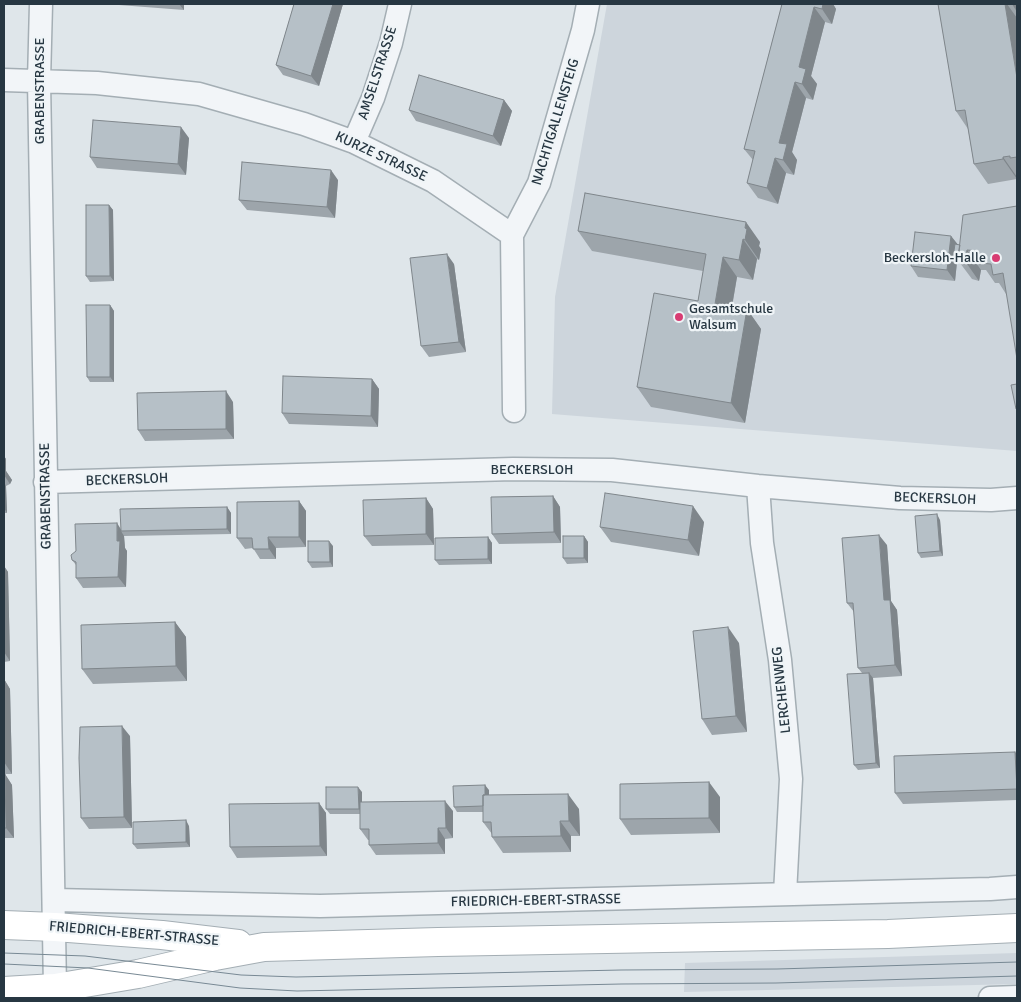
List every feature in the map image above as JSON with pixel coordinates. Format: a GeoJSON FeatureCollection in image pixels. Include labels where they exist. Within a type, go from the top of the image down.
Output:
{"type":"FeatureCollection","features":[{"type":"Feature","properties":{"kind":"main road","name":"FRIEDRICH-EBERT-STRASSE"},"geometry":{"type":"LineString","coordinates":[[4,925],[162,934],[264,947],[888,934],[1017,928]]}},
{"type":"Feature","properties":{"kind":"main road","name":"FRIEDRICH-EBERT-STRASSE"},"geometry":{"type":"LineString","coordinates":[[4,991],[55,988],[138,974],[264,947]]}},
{"type":"Feature","properties":{"kind":"street","name":"GRABENSTRASSE"},"geometry":{"type":"LineString","coordinates":[[41,4],[39,81],[45,482],[55,900],[55,988]]}},
{"type":"Feature","properties":{"kind":"street","name":"AMSELSTRASSE"},"geometry":{"type":"LineString","coordinates":[[354,142],[373,98],[391,43],[400,4]]}},
{"type":"Feature","properties":{"kind":"street","name":"NACHTIGALLENSTEIG"},"geometry":{"type":"LineString","coordinates":[[512,235],[539,183],[583,30],[588,4]]}},
{"type":"Feature","properties":{"kind":"street","name":"KURZE STRASSE"},"geometry":{"type":"LineString","coordinates":[[4,80],[97,83],[199,94],[304,124],[354,142],[433,181],[512,235]]}},
{"type":"Feature","properties":{"kind":"street"},"geometry":{"type":"LineString","coordinates":[[512,235],[514,411]]}},
{"type":"Feature","properties":{"kind":"street","name":"BECKERSLOH"},"geometry":{"type":"LineString","coordinates":[[45,482],[513,470],[612,470],[758,486],[900,498],[992,500],[1017,498]]}},
{"type":"Feature","properties":{"kind":"street","name":"LERCHENWEG"},"geometry":{"type":"LineString","coordinates":[[758,486],[762,543],[780,660],[790,778],[785,894]]}},
{"type":"Feature","properties":{"kind":"street","name":"FRIEDRICH-EBERT-STRASSE"},"geometry":{"type":"LineString","coordinates":[[55,900],[320,906],[1017,887]]}},
{"type":"Feature","properties":{"kind":"street"},"geometry":{"type":"LineString","coordinates":[[990,998],[1017,997]]}},
{"type":"Feature","properties":{"kind":"shaded area"},"geometry":{"type":"Polygon","coordinates":[[[607,4],[1017,4],[1017,451],[552,414],[555,297],[607,4]]]}},
{"type":"Feature","properties":{"kind":"shaded area"},"geometry":{"type":"Polygon","coordinates":[[[1017,953],[1017,984],[684,992],[685,963],[1017,953]]]}},
{"type":"Feature","properties":{"kind":"building"},"geometry":{"type":"Polygon","coordinates":[[[294,4],[333,4],[311,76],[276,65],[294,4]]]}},
{"type":"Feature","properties":{"kind":"building"},"geometry":{"type":"Polygon","coordinates":[[[782,4],[823,4],[822,9],[814,7],[799,67],[806,69],[802,84],[795,82],[779,143],[787,144],[783,160],[775,158],[767,188],[747,183],[755,151],[744,149],[782,4]]]}},
{"type":"Feature","properties":{"kind":"building"},"geometry":{"type":"Polygon","coordinates":[[[938,4],[1005,4],[1017,78],[1017,157],[1003,157],[1003,159],[974,164],[965,110],[956,111],[938,4]]]}},
{"type":"Feature","properties":{"kind":"building"},"geometry":{"type":"Polygon","coordinates":[[[419,75],[504,100],[493,136],[409,110],[419,75]]]}},
{"type":"Feature","properties":{"kind":"building"},"geometry":{"type":"Polygon","coordinates":[[[93,120],[181,127],[178,164],[90,157],[93,120]]]}},
{"type":"Feature","properties":{"kind":"building"},"geometry":{"type":"Polygon","coordinates":[[[242,162],[331,170],[327,207],[239,200],[242,162]]]}},
{"type":"Feature","properties":{"kind":"building","name":"Gesamtschule Walsum"},"geometry":{"type":"Polygon","coordinates":[[[585,193],[746,222],[745,240],[743,239],[739,260],[723,257],[715,304],[747,309],[731,403],[637,387],[654,293],[698,301],[706,254],[578,231],[585,193]]]}},
{"type":"Feature","properties":{"kind":"building"},"geometry":{"type":"Polygon","coordinates":[[[86,205],[109,205],[110,276],[86,276],[86,205]]]}},
{"type":"Feature","properties":{"kind":"building"},"geometry":{"type":"Polygon","coordinates":[[[1017,206],[1017,359],[1003,273],[993,275],[991,264],[981,263],[979,251],[967,250],[965,261],[958,259],[963,215],[1017,206]]]}},
{"type":"Feature","properties":{"kind":"building"},"geometry":{"type":"Polygon","coordinates":[[[915,232],[951,236],[947,270],[911,266],[915,232]]]}},
{"type":"Feature","properties":{"kind":"building"},"geometry":{"type":"Polygon","coordinates":[[[955,244],[960,245],[958,257],[953,257],[955,244]]]}},
{"type":"Feature","properties":{"kind":"building"},"geometry":{"type":"Polygon","coordinates":[[[447,254],[459,342],[421,346],[410,258],[447,254]]]}},
{"type":"Feature","properties":{"kind":"building"},"geometry":{"type":"Polygon","coordinates":[[[86,305],[110,305],[110,377],[87,377],[86,305]]]}},
{"type":"Feature","properties":{"kind":"building"},"geometry":{"type":"Polygon","coordinates":[[[283,376],[372,379],[371,416],[282,413],[283,376]]]}},
{"type":"Feature","properties":{"kind":"building"},"geometry":{"type":"Polygon","coordinates":[[[1017,384],[1017,409],[1016,409],[1011,385],[1017,384]]]}},
{"type":"Feature","properties":{"kind":"building"},"geometry":{"type":"Polygon","coordinates":[[[226,391],[226,429],[138,430],[137,393],[226,391]]]}},
{"type":"Feature","properties":{"kind":"building"},"geometry":{"type":"Polygon","coordinates":[[[605,493],[693,506],[688,540],[600,527],[605,493]]]}},
{"type":"Feature","properties":{"kind":"building"},"geometry":{"type":"Polygon","coordinates":[[[553,496],[554,532],[492,534],[491,497],[553,496]]]}},
{"type":"Feature","properties":{"kind":"building"},"geometry":{"type":"Polygon","coordinates":[[[426,498],[426,534],[364,536],[363,500],[426,498]]]}},
{"type":"Feature","properties":{"kind":"building"},"geometry":{"type":"Polygon","coordinates":[[[299,501],[299,537],[268,537],[269,549],[253,549],[252,538],[237,538],[237,502],[299,501]]]}},
{"type":"Feature","properties":{"kind":"building"},"geometry":{"type":"Polygon","coordinates":[[[227,507],[227,529],[121,531],[120,509],[227,507]]]}},
{"type":"Feature","properties":{"kind":"building"},"geometry":{"type":"Polygon","coordinates":[[[937,514],[940,551],[918,553],[915,516],[937,514]]]}},
{"type":"Feature","properties":{"kind":"building"},"geometry":{"type":"Polygon","coordinates":[[[117,523],[117,541],[120,541],[118,577],[76,578],[76,562],[72,560],[71,555],[76,551],[75,524],[117,523]]]}},
{"type":"Feature","properties":{"kind":"building"},"geometry":{"type":"Polygon","coordinates":[[[879,535],[884,600],[890,600],[895,665],[858,668],[853,603],[847,603],[842,538],[879,535]]]}},
{"type":"Feature","properties":{"kind":"building"},"geometry":{"type":"Polygon","coordinates":[[[563,536],[584,536],[584,558],[563,558],[563,536]]]}},
{"type":"Feature","properties":{"kind":"building"},"geometry":{"type":"Polygon","coordinates":[[[488,537],[488,559],[435,560],[435,538],[488,537]]]}},
{"type":"Feature","properties":{"kind":"building"},"geometry":{"type":"Polygon","coordinates":[[[308,541],[329,541],[330,562],[308,562],[308,541]]]}},
{"type":"Feature","properties":{"kind":"building"},"geometry":{"type":"Polygon","coordinates":[[[175,622],[176,666],[82,669],[81,625],[175,622]]]}},
{"type":"Feature","properties":{"kind":"building"},"geometry":{"type":"Polygon","coordinates":[[[728,627],[736,716],[702,719],[693,631],[728,627]]]}},
{"type":"Feature","properties":{"kind":"building"},"geometry":{"type":"Polygon","coordinates":[[[869,673],[876,763],[854,765],[847,674],[869,673]]]}},
{"type":"Feature","properties":{"kind":"building"},"geometry":{"type":"Polygon","coordinates":[[[122,726],[124,817],[81,818],[80,727],[122,726]]]}},
{"type":"Feature","properties":{"kind":"building"},"geometry":{"type":"Polygon","coordinates":[[[1015,752],[1017,789],[895,793],[894,756],[1015,752]]]}},
{"type":"Feature","properties":{"kind":"building"},"geometry":{"type":"Polygon","coordinates":[[[5,774],[6,828],[4,828],[5,774]]]}},
{"type":"Feature","properties":{"kind":"building"},"geometry":{"type":"Polygon","coordinates":[[[709,782],[709,818],[620,819],[620,784],[709,782]]]}},
{"type":"Feature","properties":{"kind":"building"},"geometry":{"type":"Polygon","coordinates":[[[485,785],[483,806],[454,807],[453,786],[485,785]]]}},
{"type":"Feature","properties":{"kind":"building"},"geometry":{"type":"Polygon","coordinates":[[[326,787],[358,787],[359,809],[326,809],[326,787]]]}},
{"type":"Feature","properties":{"kind":"building"},"geometry":{"type":"Polygon","coordinates":[[[568,794],[569,821],[560,821],[561,836],[492,837],[491,822],[483,822],[483,795],[568,794]]]}},
{"type":"Feature","properties":{"kind":"building"},"geometry":{"type":"Polygon","coordinates":[[[445,801],[446,828],[438,828],[438,843],[369,845],[369,829],[360,829],[360,802],[445,801]]]}},
{"type":"Feature","properties":{"kind":"building"},"geometry":{"type":"Polygon","coordinates":[[[319,803],[320,846],[230,847],[229,804],[319,803]]]}},
{"type":"Feature","properties":{"kind":"building"},"geometry":{"type":"Polygon","coordinates":[[[186,820],[186,842],[133,844],[133,822],[186,820]]]}},
{"type":"Feature","properties":{"kind":"tram line"},"geometry":{"type":"LineString","coordinates":[[4,953],[85,956],[241,975],[296,977],[621,970],[777,969],[1017,962]]}},
{"type":"Feature","properties":{"kind":"tram line"},"geometry":{"type":"LineString","coordinates":[[4,964],[88,968],[240,988],[297,991],[621,984],[776,983],[1017,976]]}},
{"type":"Feature","properties":{"kind":"place","name":"Beckersloh-Halle"},"geometry":{"type":"Point","coordinates":[996,258]}},
{"type":"Feature","properties":{"kind":"place","name":"Gesamtschule Walsum"},"geometry":{"type":"Point","coordinates":[679,317]}}]}
